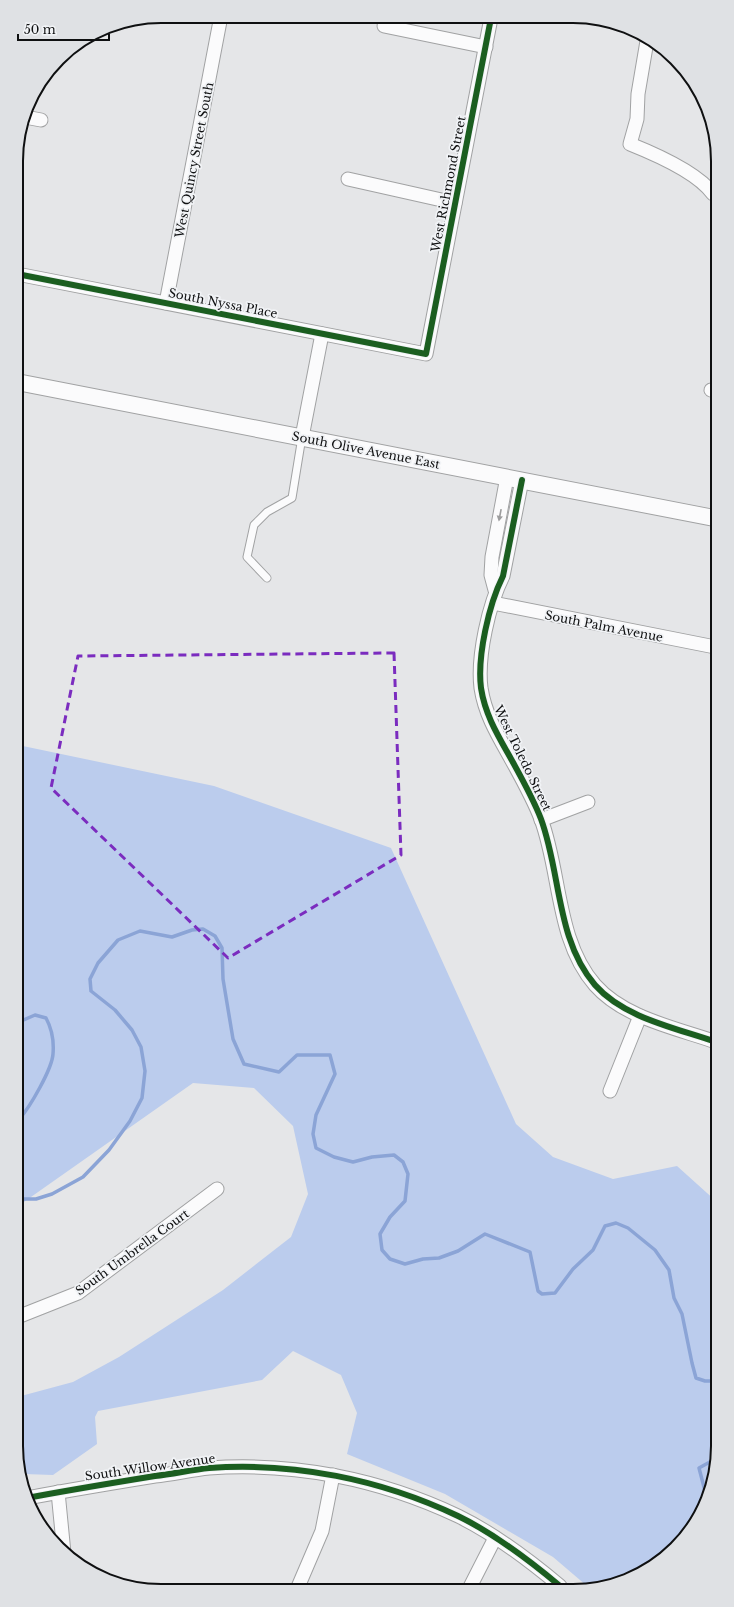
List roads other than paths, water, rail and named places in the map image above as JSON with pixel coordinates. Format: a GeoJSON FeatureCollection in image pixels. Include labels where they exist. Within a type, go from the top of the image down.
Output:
{"type":"FeatureCollection","features":[{"type":"Feature","properties":{"kind":"street","name":"West Quincy Street South"},"geometry":{"type":"LineString","coordinates":[[166,303],[220,23]]}},
{"type":"Feature","properties":{"kind":"street","name":"West Richmond Street"},"geometry":{"type":"LineString","coordinates":[[426,354],[490,23]]}},
{"type":"Feature","properties":{"kind":"street"},"geometry":{"type":"LineString","coordinates":[[384,26],[486,47]]}},
{"type":"Feature","properties":{"kind":"street"},"geometry":{"type":"LineString","coordinates":[[646,44],[638,94],[637,119],[630,144],[657,155],[689,173],[711,191]]}},
{"type":"Feature","properties":{"kind":"street"},"geometry":{"type":"LineString","coordinates":[[30,118],[41,120]]}},
{"type":"Feature","properties":{"kind":"street"},"geometry":{"type":"LineString","coordinates":[[348,179],[455,203]]}},
{"type":"Feature","properties":{"kind":"street","name":"South Nyssa Place"},"geometry":{"type":"LineString","coordinates":[[23,275],[426,354]]}},
{"type":"Feature","properties":{"kind":"street"},"geometry":{"type":"LineString","coordinates":[[302,437],[322,334]]}},
{"type":"Feature","properties":{"kind":"street","name":"South Olive Avenue East"},"geometry":{"type":"LineString","coordinates":[[23,383],[711,517]]}},
{"type":"Feature","properties":{"kind":"street","name":"West Toledo Street"},"geometry":{"type":"LineString","coordinates":[[514,478],[492,557],[491,575],[494,597],[480,663],[481,686],[490,721],[518,771],[541,820],[552,858],[570,942],[577,958],[595,985],[621,1007],[640,1016],[711,1040]]}},
{"type":"Feature","properties":{"kind":"street","name":"South Palm Avenue"},"geometry":{"type":"LineString","coordinates":[[494,597],[711,646]]}},
{"type":"Feature","properties":{"kind":"street","name":"West Toledo Street"},"geometry":{"type":"LineString","coordinates":[[541,820],[588,802]]}},
{"type":"Feature","properties":{"kind":"street"},"geometry":{"type":"LineString","coordinates":[[610,1091],[640,1016]]}},
{"type":"Feature","properties":{"kind":"street","name":"South Umbrella Court"},"geometry":{"type":"LineString","coordinates":[[23,1315],[78,1293],[217,1189]]}},
{"type":"Feature","properties":{"kind":"street","name":"South Willow Avenue"},"geometry":{"type":"LineString","coordinates":[[32,1497],[208,1468],[264,1467],[332,1475],[375,1485],[417,1498],[459,1517],[495,1538],[534,1564],[558,1584]]}},
{"type":"Feature","properties":{"kind":"street"},"geometry":{"type":"LineString","coordinates":[[300,1584],[322,1531],[332,1475]]}},
{"type":"Feature","properties":{"kind":"street"},"geometry":{"type":"LineString","coordinates":[[58,1492],[63,1543]]}},
{"type":"Feature","properties":{"kind":"street"},"geometry":{"type":"LineString","coordinates":[[472,1584],[495,1538]]}},
{"type":"Feature","properties":{"kind":"lane"},"geometry":{"type":"LineString","coordinates":[[266,578],[247,557],[254,525],[267,512],[292,498],[302,437]]}},
{"type":"Feature","properties":{"kind":"waterway"},"geometry":{"type":"LineString","coordinates":[[23,1199],[36,1199],[52,1194],[83,1177],[109,1150],[130,1121],[142,1098],[145,1071],[141,1047],[132,1030],[115,1010],[91,991],[90,979],[98,963],[118,940],[140,931],[172,937],[192,930],[203,929],[215,936],[222,948],[223,979],[233,1039],[244,1064],[279,1072],[297,1055],[330,1055],[335,1074],[316,1115],[313,1134],[316,1148],[334,1157],[353,1162],[372,1157],[394,1155],[403,1162],[408,1174],[405,1201],[390,1217],[380,1234],[382,1250],[390,1259],[405,1264],[423,1259],[439,1258],[458,1251],[485,1234],[530,1252],[538,1291],[542,1294],[555,1293],[573,1269],[593,1250],[605,1226],[616,1223],[628,1228],[655,1250],[669,1270],[674,1298],[682,1314],[696,1378],[711,1381]]}},
{"type":"Feature","properties":{"kind":"waterway"},"geometry":{"type":"LineString","coordinates":[[23,1020],[35,1015],[46,1018],[53,1040],[53,1054],[49,1069],[35,1097],[23,1114]]}},
{"type":"Feature","properties":{"kind":"waterway"},"geometry":{"type":"LineString","coordinates":[[704,1488],[699,1468],[710,1462]]}}]}
